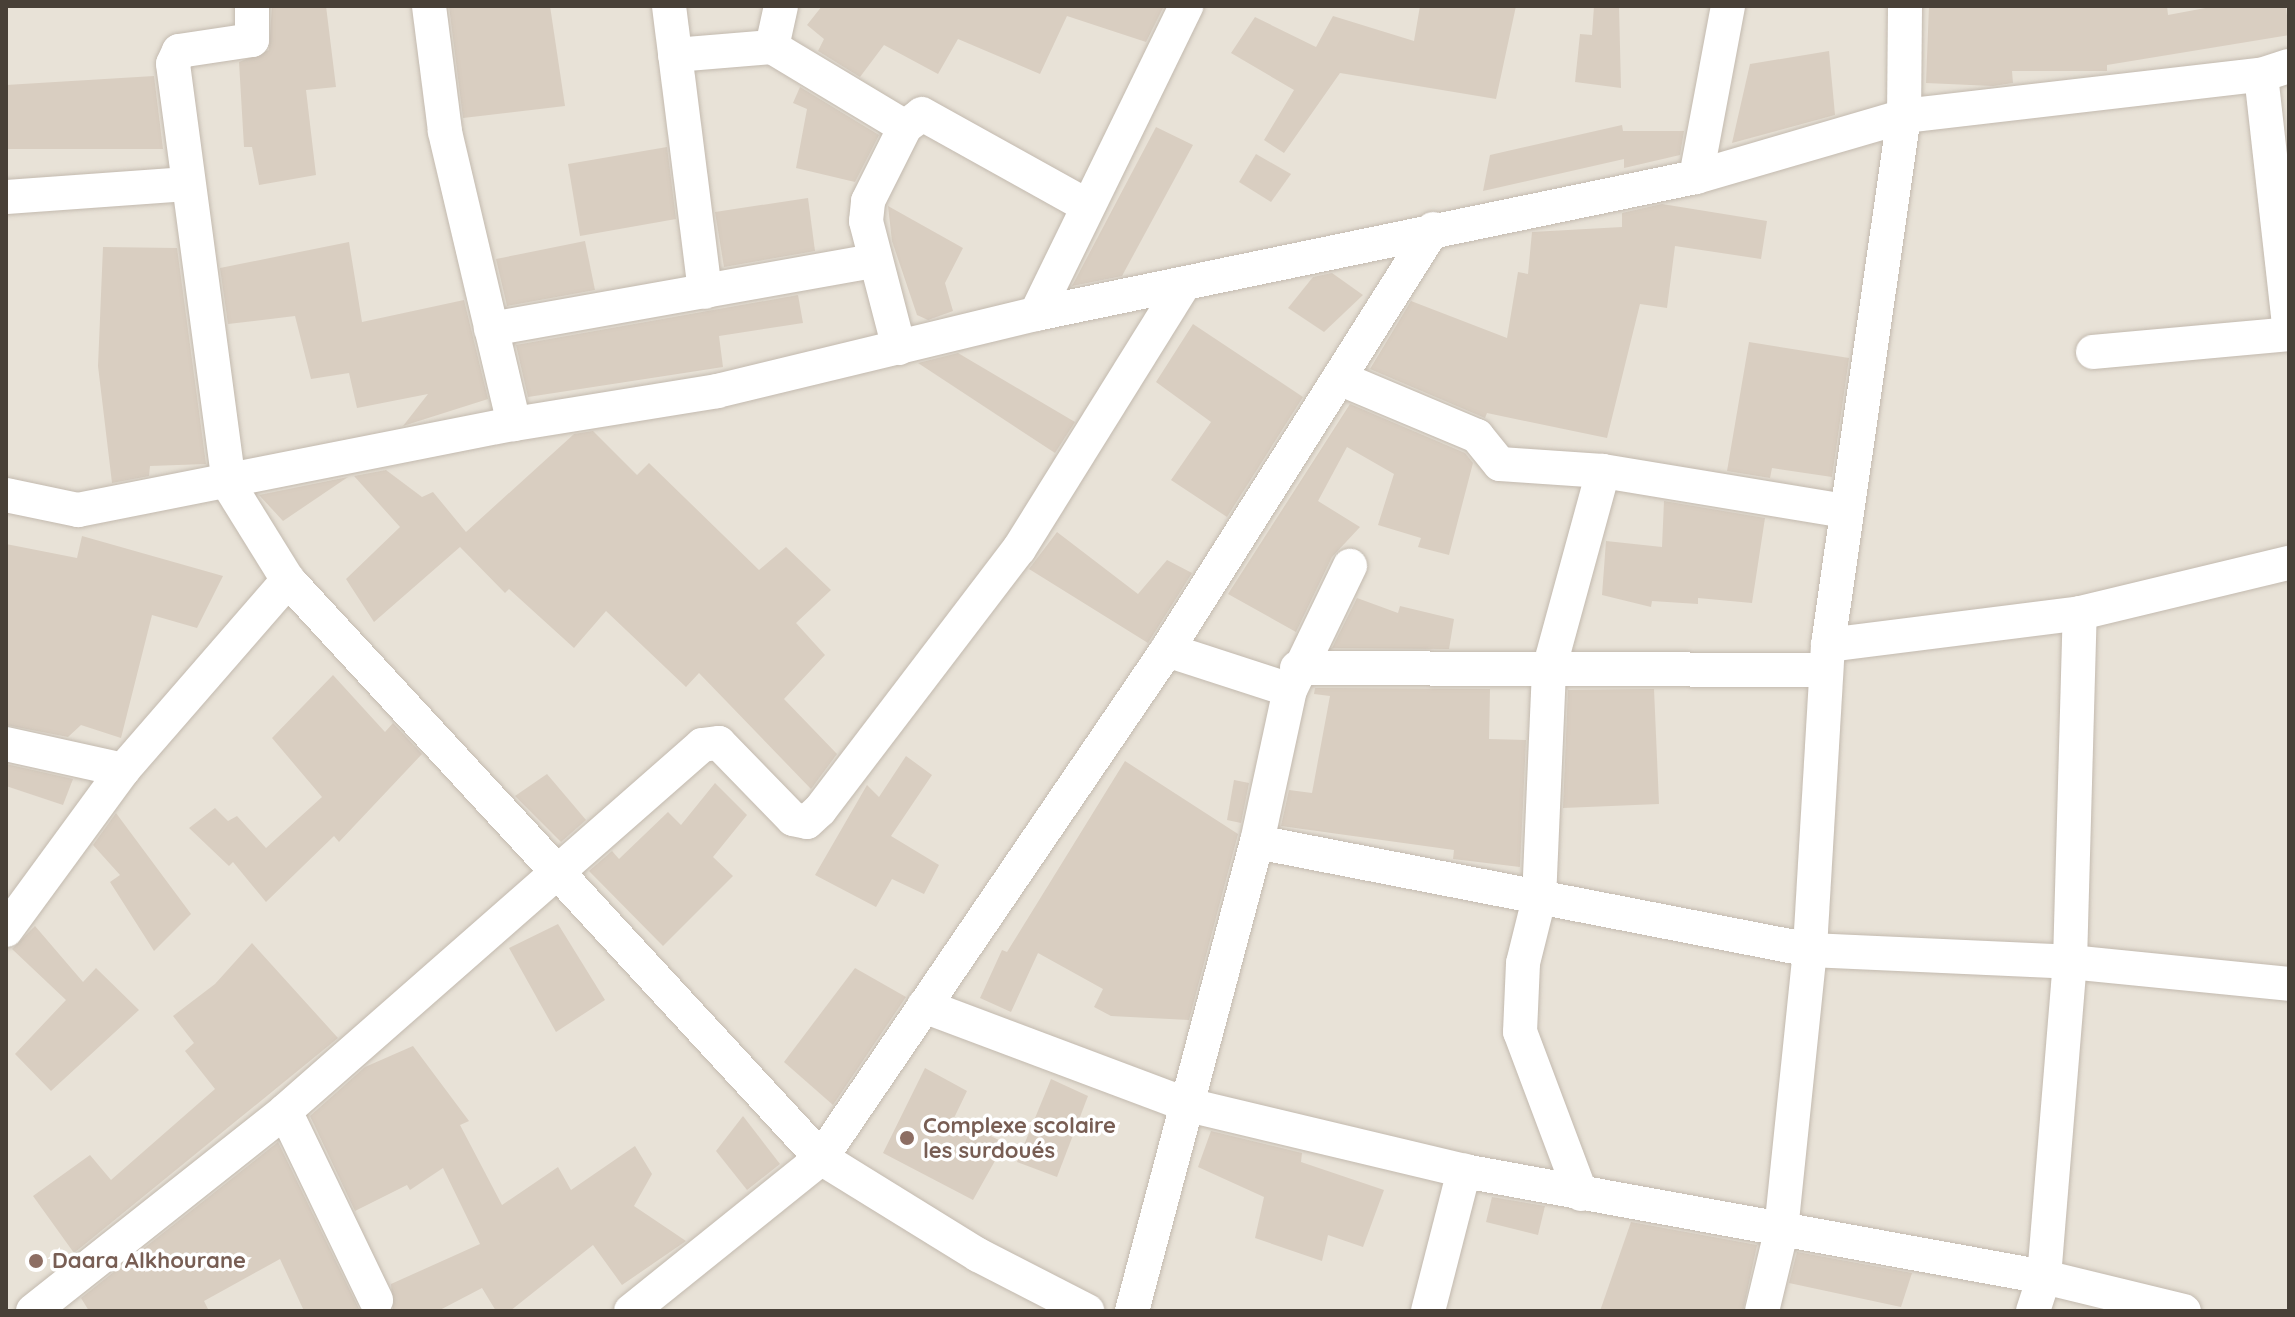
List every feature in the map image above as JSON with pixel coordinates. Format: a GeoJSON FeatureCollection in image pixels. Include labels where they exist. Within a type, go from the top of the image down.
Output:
{"type":"FeatureCollection","features":[{"type":"Feature","properties":{"kind":"street"},"geometry":{"type":"LineString","coordinates":[[252,6],[252,40],[173,57],[229,485],[288,580],[562,872],[821,1158],[978,1255],[1087,1311]]}},
{"type":"Feature","properties":{"kind":"street"},"geometry":{"type":"LineString","coordinates":[[429,6],[445,131],[514,424]]}},
{"type":"Feature","properties":{"kind":"street"},"geometry":{"type":"LineString","coordinates":[[669,6],[705,292]]}},
{"type":"Feature","properties":{"kind":"street"},"geometry":{"type":"LineString","coordinates":[[772,47],[781,6]]}},
{"type":"Feature","properties":{"kind":"street"},"geometry":{"type":"LineString","coordinates":[[1036,314],[1186,6]]}},
{"type":"Feature","properties":{"kind":"street"},"geometry":{"type":"LineString","coordinates":[[1696,177],[1728,6]]}},
{"type":"Feature","properties":{"kind":"street"},"geometry":{"type":"LineString","coordinates":[[1762,1311],[1781,1232],[1810,950],[1826,658],[1904,116],[1905,6]]}},
{"type":"Feature","properties":{"kind":"street"},"geometry":{"type":"LineString","coordinates":[[675,55],[772,47],[905,127]]}},
{"type":"Feature","properties":{"kind":"street"},"geometry":{"type":"LineString","coordinates":[[6,495],[78,510],[229,485],[514,424],[717,391],[1036,314],[1433,229],[1696,177],[1904,116],[2275,70],[2289,323]]}},
{"type":"Feature","properties":{"kind":"street"},"geometry":{"type":"LineString","coordinates":[[899,348],[873,261],[868,201],[905,127],[922,114],[1087,206]]}},
{"type":"Feature","properties":{"kind":"street"},"geometry":{"type":"LineString","coordinates":[[6,197],[188,184]]}},
{"type":"Feature","properties":{"kind":"street"},"geometry":{"type":"LineString","coordinates":[[631,1311],[821,1158],[1167,650],[1433,229]]}},
{"type":"Feature","properties":{"kind":"street"},"geometry":{"type":"LineString","coordinates":[[491,329],[873,261]]}},
{"type":"Feature","properties":{"kind":"street"},"geometry":{"type":"LineString","coordinates":[[33,1311],[285,1111],[562,872],[702,745],[719,743],[793,819],[807,822],[820,810],[1019,549],[1184,284]]}},
{"type":"Feature","properties":{"kind":"street"},"geometry":{"type":"LineString","coordinates":[[2093,352],[2289,334]]}},
{"type":"Feature","properties":{"kind":"street"},"geometry":{"type":"LineString","coordinates":[[1339,378],[1477,436],[1500,464],[1603,471],[1845,511]]}},
{"type":"Feature","properties":{"kind":"street"},"geometry":{"type":"LineString","coordinates":[[1581,1194],[1520,1032],[1523,963],[1539,899],[1549,669],[1603,471]]}},
{"type":"Feature","properties":{"kind":"street"},"geometry":{"type":"LineString","coordinates":[[1167,650],[1294,679],[1826,658],[2080,613],[2289,563]]}},
{"type":"Feature","properties":{"kind":"street"},"geometry":{"type":"LineString","coordinates":[[1132,1311],[1257,842],[1294,679],[1350,566]]}},
{"type":"Feature","properties":{"kind":"street"},"geometry":{"type":"LineString","coordinates":[[6,930],[123,770],[288,580]]}},
{"type":"Feature","properties":{"kind":"street"},"geometry":{"type":"LineString","coordinates":[[2033,1311],[2044,1277],[2070,962],[2080,613]]}},
{"type":"Feature","properties":{"kind":"street"},"geometry":{"type":"LineString","coordinates":[[6,744],[123,770]]}},
{"type":"Feature","properties":{"kind":"street"},"geometry":{"type":"LineString","coordinates":[[1257,842],[1810,950],[2070,962],[2289,984]]}},
{"type":"Feature","properties":{"kind":"street"},"geometry":{"type":"LineString","coordinates":[[924,1006],[1188,1105],[1464,1171],[1781,1232],[2044,1277],[2184,1311]]}},
{"type":"Feature","properties":{"kind":"street"},"geometry":{"type":"LineString","coordinates":[[285,1111],[376,1300]]}},
{"type":"Feature","properties":{"kind":"street"},"geometry":{"type":"LineString","coordinates":[[1428,1311],[1464,1171]]}},
{"type":"Feature","properties":{"kind":"shaded area"},"geometry":{"type":"Polygon","coordinates":[[[6,6],[2289,6],[2289,1311],[6,1311],[6,6]]]}},
{"type":"Feature","properties":{"kind":"building"},"geometry":{"type":"Polygon","coordinates":[[[272,6],[326,6],[336,87],[306,90],[316,175],[259,185],[252,147],[244,147],[239,62],[269,50],[272,6]]]}},
{"type":"Feature","properties":{"kind":"building"},"geometry":{"type":"Polygon","coordinates":[[[449,6],[550,6],[565,106],[463,118],[449,6]]]}},
{"type":"Feature","properties":{"kind":"building"},"geometry":{"type":"Polygon","coordinates":[[[822,6],[1164,6],[1146,42],[1067,16],[1040,74],[958,39],[938,74],[884,45],[860,77],[818,51],[824,39],[807,25],[822,6]]]}},
{"type":"Feature","properties":{"kind":"building"},"geometry":{"type":"Polygon","coordinates":[[[1420,6],[1516,6],[1496,99],[1340,73],[1284,153],[1264,140],[1294,90],[1231,53],[1255,17],[1316,47],[1333,16],[1414,41],[1420,6]]]}},
{"type":"Feature","properties":{"kind":"building"},"geometry":{"type":"Polygon","coordinates":[[[1594,6],[1619,6],[1621,88],[1575,82],[1580,34],[1592,35],[1594,6]]]}},
{"type":"Feature","properties":{"kind":"building"},"geometry":{"type":"Polygon","coordinates":[[[1929,6],[2167,6],[2168,15],[2216,6],[2286,6],[2289,35],[2107,65],[2107,71],[2012,71],[2013,83],[1993,86],[1926,83],[1929,6]]]}},
{"type":"Feature","properties":{"kind":"building"},"geometry":{"type":"Polygon","coordinates":[[[1829,51],[1835,115],[1732,143],[1750,64],[1829,51]]]}},
{"type":"Feature","properties":{"kind":"building"},"geometry":{"type":"Polygon","coordinates":[[[154,76],[163,149],[6,149],[6,85],[154,76]]]}},
{"type":"Feature","properties":{"kind":"building"},"geometry":{"type":"Polygon","coordinates":[[[800,87],[879,135],[855,182],[796,168],[807,109],[793,103],[800,87]]]}},
{"type":"Feature","properties":{"kind":"building"},"geometry":{"type":"Polygon","coordinates":[[[1622,125],[1623,131],[1684,131],[1680,155],[1624,168],[1624,159],[1483,191],[1490,155],[1622,125]]]}},
{"type":"Feature","properties":{"kind":"building"},"geometry":{"type":"Polygon","coordinates":[[[1156,127],[1193,145],[1122,276],[1072,286],[1156,127]]]}},
{"type":"Feature","properties":{"kind":"building"},"geometry":{"type":"Polygon","coordinates":[[[667,147],[676,219],[580,236],[568,164],[667,147]]]}},
{"type":"Feature","properties":{"kind":"building"},"geometry":{"type":"Polygon","coordinates":[[[1256,154],[1291,174],[1271,202],[1239,182],[1256,154]]]}},
{"type":"Feature","properties":{"kind":"building"},"geometry":{"type":"Polygon","coordinates":[[[808,198],[815,251],[724,267],[715,212],[808,198]]]}},
{"type":"Feature","properties":{"kind":"building"},"geometry":{"type":"Polygon","coordinates":[[[1662,204],[1767,221],[1761,259],[1675,246],[1667,308],[1640,304],[1607,438],[1487,413],[1485,418],[1370,369],[1411,301],[1507,338],[1518,272],[1528,274],[1532,232],[1622,227],[1622,213],[1662,204]]]}},
{"type":"Feature","properties":{"kind":"building"},"geometry":{"type":"Polygon","coordinates":[[[888,206],[963,248],[945,283],[953,311],[928,320],[917,315],[892,241],[888,206]]]}},
{"type":"Feature","properties":{"kind":"building"},"geometry":{"type":"Polygon","coordinates":[[[585,241],[595,290],[507,306],[496,259],[585,241]]]}},
{"type":"Feature","properties":{"kind":"building"},"geometry":{"type":"Polygon","coordinates":[[[349,242],[362,322],[464,300],[488,399],[403,426],[428,394],[357,408],[349,373],[311,379],[295,316],[228,324],[220,268],[349,242]]]}},
{"type":"Feature","properties":{"kind":"building"},"geometry":{"type":"Polygon","coordinates":[[[103,247],[177,248],[206,464],[150,466],[149,476],[112,483],[98,366],[103,247]]]}},
{"type":"Feature","properties":{"kind":"building"},"geometry":{"type":"Polygon","coordinates":[[[1332,273],[1363,295],[1324,332],[1288,308],[1313,277],[1332,273]]]}},
{"type":"Feature","properties":{"kind":"building"},"geometry":{"type":"Polygon","coordinates":[[[798,295],[803,323],[719,336],[723,367],[528,397],[516,345],[798,295]]]}},
{"type":"Feature","properties":{"kind":"building"},"geometry":{"type":"Polygon","coordinates":[[[1193,324],[1303,397],[1227,517],[1171,480],[1211,422],[1156,382],[1193,324]]]}},
{"type":"Feature","properties":{"kind":"building"},"geometry":{"type":"Polygon","coordinates":[[[1749,342],[1849,358],[1832,477],[1772,468],[1770,478],[1727,471],[1749,342]]]}},
{"type":"Feature","properties":{"kind":"building"},"geometry":{"type":"Polygon","coordinates":[[[958,353],[1075,422],[1055,453],[918,363],[958,353]]]}},
{"type":"Feature","properties":{"kind":"building"},"geometry":{"type":"Polygon","coordinates":[[[1350,404],[1465,453],[1473,463],[1449,555],[1418,547],[1421,538],[1378,525],[1394,474],[1347,447],[1318,501],[1360,527],[1332,557],[1296,632],[1228,594],[1350,404]]]}},
{"type":"Feature","properties":{"kind":"building"},"geometry":{"type":"Polygon","coordinates":[[[593,431],[637,475],[649,463],[759,570],[786,547],[831,590],[796,623],[825,655],[784,699],[837,754],[811,789],[699,673],[686,687],[606,611],[574,648],[509,589],[505,593],[460,547],[374,622],[346,579],[400,527],[354,476],[386,470],[422,497],[433,492],[466,532],[574,434],[593,431]]]}},
{"type":"Feature","properties":{"kind":"building"},"geometry":{"type":"Polygon","coordinates":[[[348,477],[283,521],[259,495],[348,477]]]}},
{"type":"Feature","properties":{"kind":"building"},"geometry":{"type":"Polygon","coordinates":[[[1664,501],[1765,518],[1752,603],[1698,598],[1698,604],[1652,601],[1651,607],[1602,595],[1606,541],[1662,547],[1664,501]]]}},
{"type":"Feature","properties":{"kind":"building"},"geometry":{"type":"Polygon","coordinates":[[[1057,532],[1138,594],[1167,560],[1192,573],[1148,643],[1029,569],[1057,532]]]}},
{"type":"Feature","properties":{"kind":"building"},"geometry":{"type":"Polygon","coordinates":[[[82,536],[223,576],[197,628],[152,615],[121,738],[81,725],[68,737],[6,725],[6,544],[77,558],[82,536]]]}},
{"type":"Feature","properties":{"kind":"building"},"geometry":{"type":"Polygon","coordinates":[[[1357,598],[1398,613],[1400,606],[1454,619],[1449,649],[1332,648],[1357,598]]]}},
{"type":"Feature","properties":{"kind":"building"},"geometry":{"type":"Polygon","coordinates":[[[333,675],[385,732],[393,723],[422,754],[339,842],[334,836],[266,902],[233,862],[229,866],[189,828],[215,808],[228,821],[237,816],[266,848],[322,797],[272,738],[333,675]]]}},
{"type":"Feature","properties":{"kind":"building"},"geometry":{"type":"Polygon","coordinates":[[[1315,688],[1490,689],[1489,739],[1526,740],[1520,867],[1453,859],[1454,850],[1281,826],[1289,790],[1312,793],[1330,696],[1314,694],[1315,688]]]}},
{"type":"Feature","properties":{"kind":"building"},"geometry":{"type":"Polygon","coordinates":[[[1654,689],[1659,804],[1563,808],[1568,690],[1654,689]]]}},
{"type":"Feature","properties":{"kind":"building"},"geometry":{"type":"Polygon","coordinates":[[[906,756],[932,775],[891,836],[939,865],[924,894],[892,879],[876,907],[815,875],[867,785],[879,797],[906,756]]]}},
{"type":"Feature","properties":{"kind":"building"},"geometry":{"type":"Polygon","coordinates":[[[1125,761],[1238,834],[1189,1020],[1111,1016],[1094,1007],[1103,989],[1038,953],[1011,1012],[980,998],[1002,950],[1007,952],[1125,761]]]}},
{"type":"Feature","properties":{"kind":"building"},"geometry":{"type":"Polygon","coordinates":[[[6,764],[73,779],[63,805],[6,786],[6,764]]]}},
{"type":"Feature","properties":{"kind":"building"},"geometry":{"type":"Polygon","coordinates":[[[547,774],[586,820],[561,842],[515,796],[547,774]]]}},
{"type":"Feature","properties":{"kind":"building"},"geometry":{"type":"Polygon","coordinates":[[[1234,780],[1249,783],[1241,823],[1227,820],[1234,780]]]}},
{"type":"Feature","properties":{"kind":"building"},"geometry":{"type":"Polygon","coordinates":[[[715,783],[747,815],[713,857],[733,876],[663,946],[589,871],[612,851],[619,859],[668,812],[681,825],[715,783]]]}},
{"type":"Feature","properties":{"kind":"building"},"geometry":{"type":"Polygon","coordinates":[[[116,813],[191,914],[154,951],[110,882],[120,875],[93,845],[116,813]]]}},
{"type":"Feature","properties":{"kind":"building"},"geometry":{"type":"Polygon","coordinates":[[[558,924],[605,1000],[556,1032],[509,948],[558,924]]]}},
{"type":"Feature","properties":{"kind":"building"},"geometry":{"type":"Polygon","coordinates":[[[35,926],[83,982],[96,968],[139,1010],[51,1091],[15,1054],[66,1000],[12,949],[35,926]]]}},
{"type":"Feature","properties":{"kind":"building"},"geometry":{"type":"Polygon","coordinates":[[[252,943],[338,1038],[74,1253],[33,1196],[90,1155],[111,1180],[215,1089],[185,1051],[194,1043],[173,1016],[215,984],[252,943]]]}},
{"type":"Feature","properties":{"kind":"building"},"geometry":{"type":"Polygon","coordinates":[[[855,968],[906,997],[833,1105],[784,1062],[855,968]]]}},
{"type":"Feature","properties":{"kind":"building"},"geometry":{"type":"Polygon","coordinates":[[[413,1046],[469,1121],[460,1125],[502,1205],[558,1167],[571,1190],[635,1146],[652,1174],[634,1206],[686,1241],[622,1285],[593,1245],[510,1311],[496,1311],[482,1288],[438,1311],[393,1311],[391,1284],[480,1244],[443,1168],[410,1190],[407,1185],[355,1211],[310,1116],[365,1067],[413,1046]]]}},
{"type":"Feature","properties":{"kind":"building"},"geometry":{"type":"Polygon","coordinates":[[[925,1068],[967,1091],[954,1118],[1005,1143],[973,1200],[883,1153],[925,1068]]]}},
{"type":"Feature","properties":{"kind":"building"},"geometry":{"type":"Polygon","coordinates":[[[1051,1079],[1088,1096],[1057,1177],[1017,1162],[1051,1079]]]}},
{"type":"Feature","properties":{"kind":"building"},"geometry":{"type":"Polygon","coordinates":[[[743,1116],[780,1164],[747,1190],[716,1151],[743,1116]]]}},
{"type":"Feature","properties":{"kind":"building"},"geometry":{"type":"Polygon","coordinates":[[[1211,1131],[1302,1153],[1301,1162],[1384,1190],[1363,1247],[1328,1235],[1322,1261],[1255,1238],[1264,1197],[1198,1167],[1211,1131]]]}},
{"type":"Feature","properties":{"kind":"building"},"geometry":{"type":"Polygon","coordinates":[[[278,1142],[360,1311],[304,1311],[280,1259],[204,1301],[209,1311],[89,1311],[81,1298],[278,1142]]]}},
{"type":"Feature","properties":{"kind":"building"},"geometry":{"type":"Polygon","coordinates":[[[1492,1197],[1545,1206],[1538,1235],[1486,1222],[1492,1197]]]}},
{"type":"Feature","properties":{"kind":"building"},"geometry":{"type":"Polygon","coordinates":[[[1631,1222],[1757,1245],[1743,1311],[1600,1311],[1631,1222]]]}},
{"type":"Feature","properties":{"kind":"building"},"geometry":{"type":"Polygon","coordinates":[[[1797,1252],[1912,1273],[1901,1307],[1789,1283],[1797,1252]]]}},
{"type":"Feature","properties":{"kind":"place","name":"Complexe scolaire les surdoués"},"geometry":{"type":"Point","coordinates":[907,1138]}},
{"type":"Feature","properties":{"kind":"place","name":"Daara Alkhourane"},"geometry":{"type":"Point","coordinates":[36,1261]}}]}
